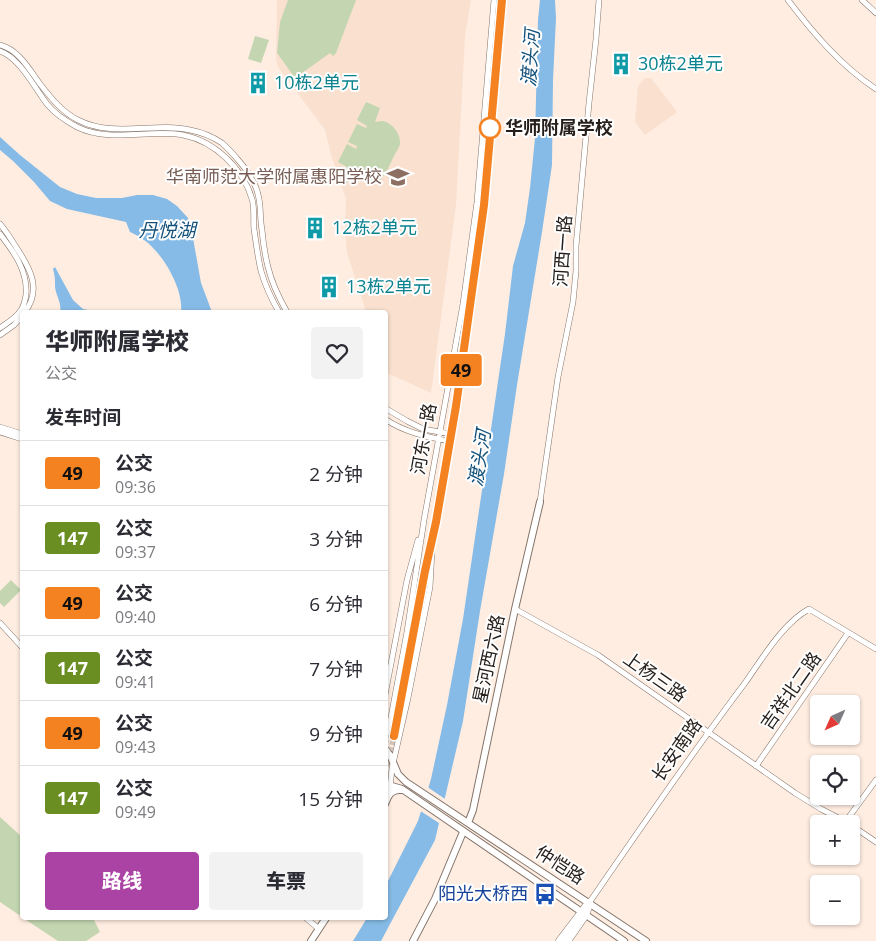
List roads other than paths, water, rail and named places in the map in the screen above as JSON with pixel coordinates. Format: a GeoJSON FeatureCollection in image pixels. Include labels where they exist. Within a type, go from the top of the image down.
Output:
{"type":"FeatureCollection","features":[{"type":"Feature","properties":{"kind":"main road","name":"长安南路"},"geometry":{"type":"LineString","coordinates":[[567,941],[589,902]]}},
{"type":"Feature","properties":{"kind":"main road","name":"长安南路"},"geometry":{"type":"LineString","coordinates":[[560,941],[583,913]]}},
{"type":"Feature","properties":{"kind":"street","name":"河东一路"},"geometry":{"type":"LineString","coordinates":[[388,733],[407,632],[439,432],[463,304],[477,202],[494,0]]}},
{"type":"Feature","properties":{"kind":"street","name":"河东一路"},"geometry":{"type":"LineString","coordinates":[[394,736],[434,532],[456,406],[484,205],[502,0]]}},
{"type":"Feature","properties":{"kind":"street","name":"河西一路"},"geometry":{"type":"LineString","coordinates":[[540,502],[558,377],[573,302],[576,246],[599,0]]}},
{"type":"Feature","properties":{"kind":"street"},"geometry":{"type":"LineString","coordinates":[[788,0],[831,51],[858,76],[876,89]]}},
{"type":"Feature","properties":{"kind":"street"},"geometry":{"type":"LineString","coordinates":[[862,0],[876,13]]}},
{"type":"Feature","properties":{"kind":"street"},"geometry":{"type":"LineString","coordinates":[[0,44],[17,54],[66,113],[84,122],[101,128],[178,127],[194,130],[222,144],[251,178],[259,200],[268,268],[276,293],[286,310]]}},
{"type":"Feature","properties":{"kind":"street"},"geometry":{"type":"LineString","coordinates":[[0,51],[11,56],[22,68],[58,116],[78,128],[108,134],[182,135],[216,148],[247,184],[252,201],[254,229],[261,271],[279,310]]}},
{"type":"Feature","properties":{"kind":"street"},"geometry":{"type":"LineString","coordinates":[[0,224],[21,254],[32,276],[32,299],[27,310]]}},
{"type":"Feature","properties":{"kind":"street"},"geometry":{"type":"LineString","coordinates":[[0,234],[9,245],[26,281],[25,300],[21,310]]}},
{"type":"Feature","properties":{"kind":"street"},"geometry":{"type":"LineString","coordinates":[[0,328],[20,311]]}},
{"type":"Feature","properties":{"kind":"street"},"geometry":{"type":"LineString","coordinates":[[0,335],[20,318]]}},
{"type":"Feature","properties":{"kind":"street"},"geometry":{"type":"LineString","coordinates":[[388,410],[423,429],[451,434]]}},
{"type":"Feature","properties":{"kind":"street"},"geometry":{"type":"LineString","coordinates":[[388,421],[416,434],[450,441]]}},
{"type":"Feature","properties":{"kind":"street"},"geometry":{"type":"LineString","coordinates":[[0,427],[20,433]]}},
{"type":"Feature","properties":{"kind":"street"},"geometry":{"type":"LineString","coordinates":[[0,432],[20,438]]}},
{"type":"Feature","properties":{"kind":"street","name":"星河西六路"},"geometry":{"type":"LineString","coordinates":[[468,823],[473,810],[515,609],[540,502]]}},
{"type":"Feature","properties":{"kind":"street"},"geometry":{"type":"LineString","coordinates":[[388,679],[407,580],[424,520]]}},
{"type":"Feature","properties":{"kind":"street"},"geometry":{"type":"LineString","coordinates":[[402,790],[388,785],[430,588],[434,532]]}},
{"type":"Feature","properties":{"kind":"street","name":"上杨三路"},"geometry":{"type":"LineString","coordinates":[[515,609],[598,655],[795,793],[833,815]]}},
{"type":"Feature","properties":{"kind":"street","name":"长安南路"},"geometry":{"type":"LineString","coordinates":[[589,902],[708,731],[785,629],[801,613],[809,609],[848,633]]}},
{"type":"Feature","properties":{"kind":"street"},"geometry":{"type":"LineString","coordinates":[[0,623],[20,645]]}},
{"type":"Feature","properties":{"kind":"street"},"geometry":{"type":"LineString","coordinates":[[848,633],[876,649]]}},
{"type":"Feature","properties":{"kind":"street","name":"吉祥北二路"},"geometry":{"type":"LineString","coordinates":[[756,766],[848,633]]}},
{"type":"Feature","properties":{"kind":"street"},"geometry":{"type":"LineString","coordinates":[[388,752],[392,765],[388,775]]}},
{"type":"Feature","properties":{"kind":"street","name":"仲恺路"},"geometry":{"type":"LineString","coordinates":[[392,765],[406,782],[646,941]]}},
{"type":"Feature","properties":{"kind":"street"},"geometry":{"type":"LineString","coordinates":[[854,815],[876,780]]}},
{"type":"Feature","properties":{"kind":"street"},"geometry":{"type":"LineString","coordinates":[[388,797],[391,792],[402,790]]}},
{"type":"Feature","properties":{"kind":"street","name":"仲恺路"},"geometry":{"type":"LineString","coordinates":[[402,790],[624,941]]}},
{"type":"Feature","properties":{"kind":"street","name":"上杨三路"},"geometry":{"type":"LineString","coordinates":[[860,831],[876,842]]}},
{"type":"Feature","properties":{"kind":"street"},"geometry":{"type":"LineString","coordinates":[[413,941],[435,899],[463,832]]}},
{"type":"Feature","properties":{"kind":"street"},"geometry":{"type":"LineString","coordinates":[[309,920],[319,929]]}},
{"type":"Feature","properties":{"kind":"street"},"geometry":{"type":"LineString","coordinates":[[311,941],[325,920]]}},
{"type":"Feature","properties":{"kind":"water"},"geometry":{"type":"Polygon","coordinates":[[[540,0],[555,0],[552,165],[463,721],[435,840],[381,941],[353,941],[366,920],[388,920],[388,881],[418,821],[431,779],[447,705],[463,619],[505,334],[513,266],[525,223],[530,188],[535,138],[540,0]]]}},
{"type":"Feature","properties":{"kind":"water","name":"丹悦湖"},"geometry":{"type":"Polygon","coordinates":[[[0,137],[60,187],[77,194],[96,198],[153,195],[167,199],[177,206],[188,218],[201,283],[211,310],[181,310],[176,283],[165,263],[151,246],[130,232],[126,222],[67,209],[50,201],[34,182],[0,150],[0,137]]]}},
{"type":"Feature","properties":{"kind":"water"},"geometry":{"type":"Polygon","coordinates":[[[55,267],[73,300],[83,309],[88,310],[60,310],[53,269],[55,267]]]}},
{"type":"Feature","properties":{"kind":"tunnel"},"geometry":{"type":"LineString","coordinates":[[388,761],[394,736]]}},
{"type":"Feature","properties":{"kind":"place","name":"30栋2单元"},"geometry":{"type":"Point","coordinates":[621,64]}},
{"type":"Feature","properties":{"kind":"place","name":"10栋2单元"},"geometry":{"type":"Point","coordinates":[258,83]}},
{"type":"Feature","properties":{"kind":"place","name":"华师附属学校"},"geometry":{"type":"Point","coordinates":[490,128]}},
{"type":"Feature","properties":{"kind":"place","name":"华南师范大学附属惠阳学校"},"geometry":{"type":"Point","coordinates":[398,177]}},
{"type":"Feature","properties":{"kind":"place","name":"12栋2单元"},"geometry":{"type":"Point","coordinates":[315,228]}},
{"type":"Feature","properties":{"kind":"place","name":"13栋2单元"},"geometry":{"type":"Point","coordinates":[329,287]}},
{"type":"Feature","properties":{"kind":"place","name":"阳光大桥西"},"geometry":{"type":"Point","coordinates":[545,894]}},
{"type":"Feature","properties":{"kind":"water label","name":"渡头河"},"geometry":{"type":"Point","coordinates":[530,58]}},
{"type":"Feature","properties":{"kind":"water label","name":"渡头河"},"geometry":{"type":"Point","coordinates":[479,458]}}]}
